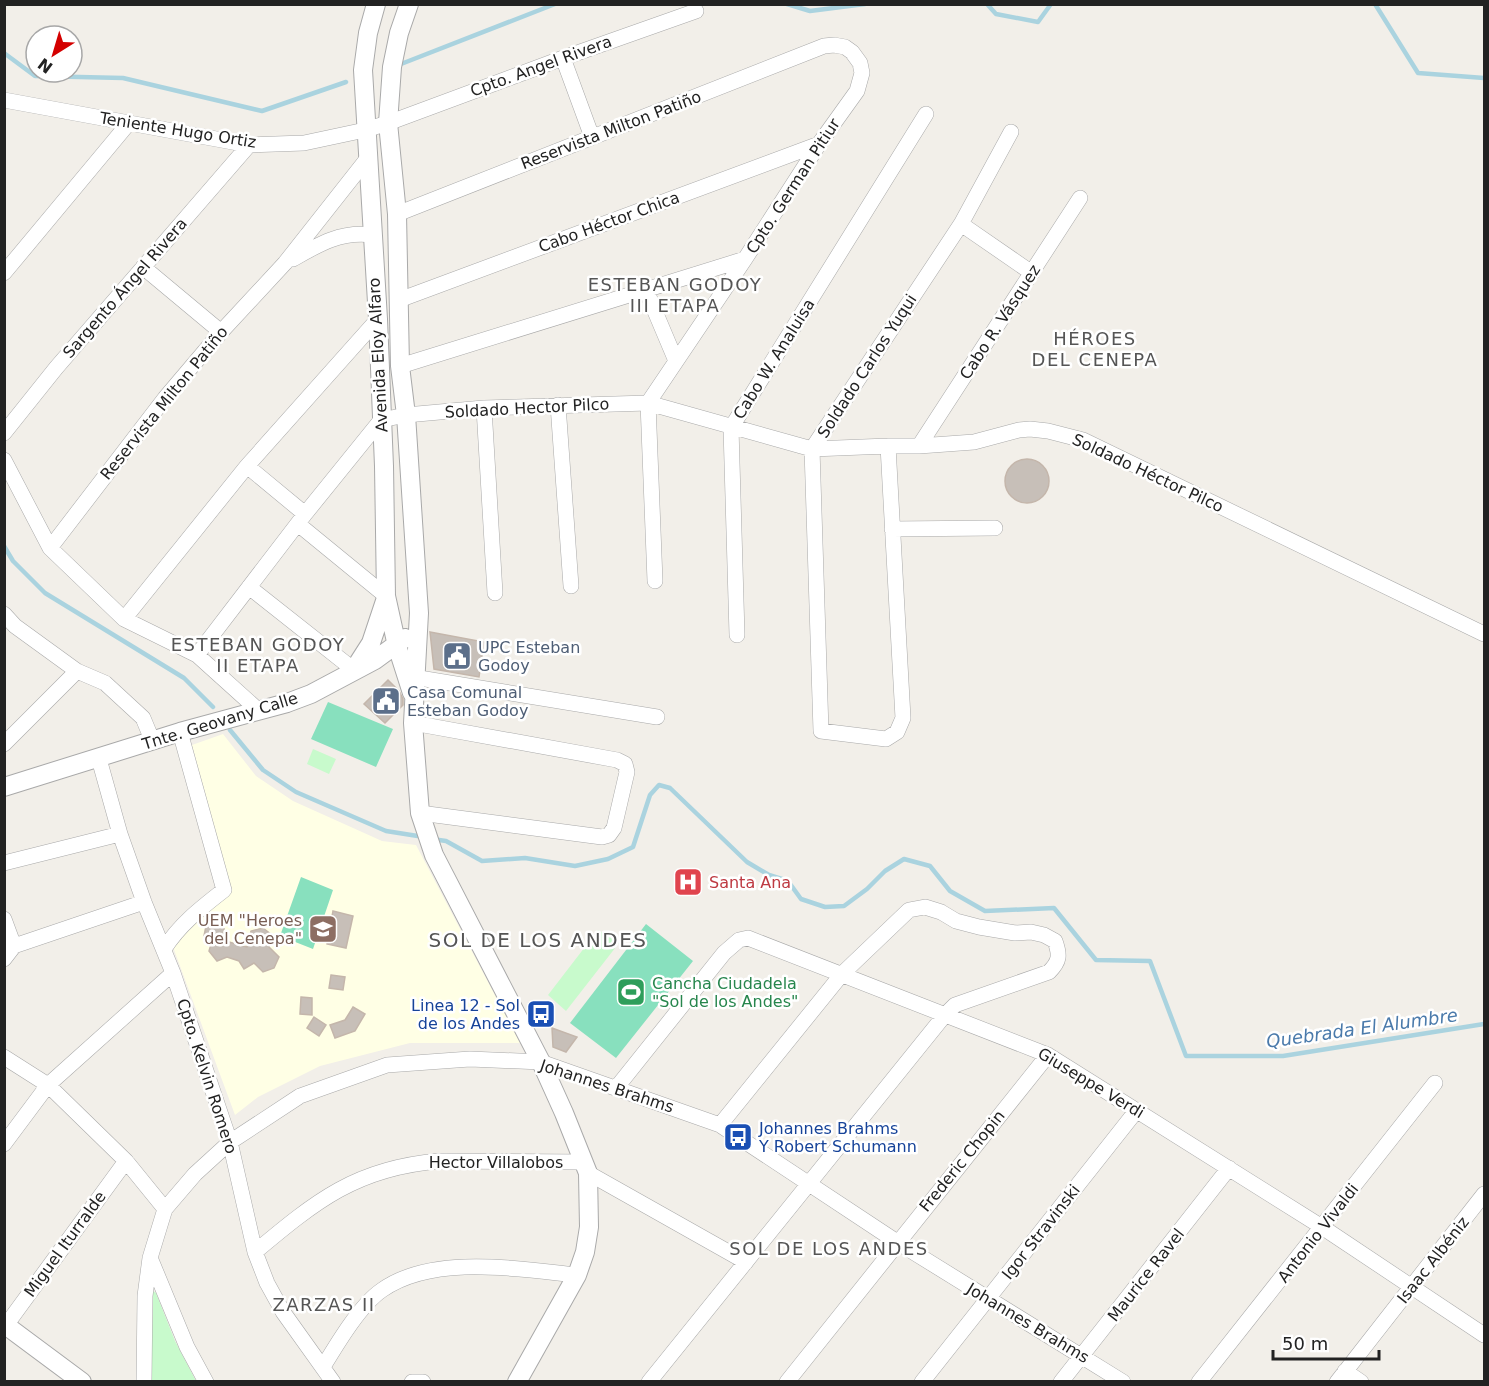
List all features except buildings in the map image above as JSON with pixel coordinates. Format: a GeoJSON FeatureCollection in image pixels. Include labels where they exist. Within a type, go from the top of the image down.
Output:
{"type":"FeatureCollection","features":[{"type":"Feature","properties":{"kind":"street","name":"Avenida Eloy Alfaro"},"geometry":{"type":"LineString","coordinates":[[376,4],[368,33],[363,70],[378,320],[386,596],[397,646],[412,677]]}},
{"type":"Feature","properties":{"kind":"street","name":"Avenida Eloy Alfaro"},"geometry":{"type":"LineString","coordinates":[[409,4],[399,33],[392,67],[388,123],[397,214],[400,366],[406,415],[419,613],[412,677],[415,703],[413,723],[422,818],[434,855],[541,1062],[585,1167],[589,1227],[585,1252],[577,1275],[516,1382]]}},
{"type":"Feature","properties":{"kind":"street","name":"Cpto. Angel Rivera"},"geometry":{"type":"LineString","coordinates":[[388,123],[696,11]]}},
{"type":"Feature","properties":{"kind":"street","name":"Reservista Milton Patiño"},"geometry":{"type":"LineString","coordinates":[[397,214],[824,46]]}},
{"type":"Feature","properties":{"kind":"street","name":"Cpto. German Pitiur"},"geometry":{"type":"LineString","coordinates":[[648,403],[819,144],[857,91],[862,73],[860,63],[852,52],[844,47],[824,46]]}},
{"type":"Feature","properties":{"kind":"street"},"geometry":{"type":"LineString","coordinates":[[563,58],[592,137]]}},
{"type":"Feature","properties":{"kind":"street","name":"Teniente Hugo Ortiz"},"geometry":{"type":"LineString","coordinates":[[7,104],[249,145],[304,143],[388,123]]}},
{"type":"Feature","properties":{"kind":"street","name":"Cabo W. Analuisa"},"geometry":{"type":"LineString","coordinates":[[738,635],[731,428],[926,114]]}},
{"type":"Feature","properties":{"kind":"street"},"geometry":{"type":"LineString","coordinates":[[4,273],[128,124]]}},
{"type":"Feature","properties":{"kind":"street","name":"Soldado Carlos Yuqui"},"geometry":{"type":"LineString","coordinates":[[892,529],[903,718],[897,732],[886,739],[821,731],[812,450],[961,224],[1011,132]]}},
{"type":"Feature","properties":{"kind":"street","name":"Cabo Héctor Chica"},"geometry":{"type":"LineString","coordinates":[[399,300],[819,144]]}},
{"type":"Feature","properties":{"kind":"street","name":"Sargento Ángel Rivera"},"geometry":{"type":"LineString","coordinates":[[4,433],[56,368],[249,145]]}},
{"type":"Feature","properties":{"kind":"street","name":"Reservista Milton Patiño"},"geometry":{"type":"LineString","coordinates":[[50,548],[165,398],[221,332],[285,263],[367,159]]}},
{"type":"Feature","properties":{"kind":"street","name":"Cabo R. Vásquez"},"geometry":{"type":"LineString","coordinates":[[919,446],[1080,198]]}},
{"type":"Feature","properties":{"kind":"street"},"geometry":{"type":"LineString","coordinates":[[961,224],[1032,273]]}},
{"type":"Feature","properties":{"kind":"street","name":"Reservista Milton Patiño"},"geometry":{"type":"LineString","coordinates":[[285,263],[338,237],[357,233],[372,236]]}},
{"type":"Feature","properties":{"kind":"street"},"geometry":{"type":"LineString","coordinates":[[400,366],[745,259]]}},
{"type":"Feature","properties":{"kind":"street"},"geometry":{"type":"LineString","coordinates":[[143,267],[221,332]]}},
{"type":"Feature","properties":{"kind":"street"},"geometry":{"type":"LineString","coordinates":[[646,290],[676,361]]}},
{"type":"Feature","properties":{"kind":"street"},"geometry":{"type":"LineString","coordinates":[[124,619],[247,466],[378,320]]}},
{"type":"Feature","properties":{"kind":"street"},"geometry":{"type":"LineString","coordinates":[[648,403],[655,581]]}},
{"type":"Feature","properties":{"kind":"street","name":"Soldado Héctor Pilco"},"geometry":{"type":"LineString","coordinates":[[648,403],[812,450],[974,442],[1030,429],[1083,440],[1485,634]]}},
{"type":"Feature","properties":{"kind":"street","name":"Soldado Hector Pilco"},"geometry":{"type":"LineString","coordinates":[[381,420],[406,415],[484,408],[648,403]]}},
{"type":"Feature","properties":{"kind":"street"},"geometry":{"type":"LineString","coordinates":[[558,405],[572,586]]}},
{"type":"Feature","properties":{"kind":"street"},"geometry":{"type":"LineString","coordinates":[[484,408],[495,593]]}},
{"type":"Feature","properties":{"kind":"street"},"geometry":{"type":"LineString","coordinates":[[197,655],[301,519],[381,420]]}},
{"type":"Feature","properties":{"kind":"street"},"geometry":{"type":"LineString","coordinates":[[888,446],[892,529],[995,528]]}},
{"type":"Feature","properties":{"kind":"street"},"geometry":{"type":"LineString","coordinates":[[4,460],[50,548],[124,619],[197,655],[258,710]]}},
{"type":"Feature","properties":{"kind":"street"},"geometry":{"type":"LineString","coordinates":[[247,466],[301,519],[386,596]]}},
{"type":"Feature","properties":{"kind":"street"},"geometry":{"type":"LineString","coordinates":[[249,587],[354,670],[397,646],[406,638],[419,613]]}},
{"type":"Feature","properties":{"kind":"street","name":"Tnte. Geovany Calle"},"geometry":{"type":"LineString","coordinates":[[4,787],[180,732],[286,704],[311,694],[354,670],[371,643],[386,596]]}},
{"type":"Feature","properties":{"kind":"street"},"geometry":{"type":"LineString","coordinates":[[4,614],[10,631],[77,671],[105,683],[142,718],[153,742]]}},
{"type":"Feature","properties":{"kind":"street"},"geometry":{"type":"LineString","coordinates":[[4,744],[77,671]]}},
{"type":"Feature","properties":{"kind":"street"},"geometry":{"type":"LineString","coordinates":[[412,677],[657,717]]}},
{"type":"Feature","properties":{"kind":"street"},"geometry":{"type":"LineString","coordinates":[[413,723],[617,760],[624,764],[627,772],[614,828],[609,835],[602,837],[422,818]]}},
{"type":"Feature","properties":{"kind":"street"},"geometry":{"type":"LineString","coordinates":[[164,949],[181,926],[224,890],[180,732]]}},
{"type":"Feature","properties":{"kind":"street","name":"Cpto. Kelvin Romero"},"geometry":{"type":"LineString","coordinates":[[99,759],[120,834],[173,974],[230,1142],[255,1252],[267,1283],[283,1312],[333,1382]]}},
{"type":"Feature","properties":{"kind":"street"},"geometry":{"type":"LineString","coordinates":[[4,863],[120,834]]}},
{"type":"Feature","properties":{"kind":"street"},"geometry":{"type":"LineString","coordinates":[[4,959],[14,946],[144,902]]}},
{"type":"Feature","properties":{"kind":"street"},"geometry":{"type":"LineString","coordinates":[[649,1382],[944,1016],[955,1005],[1049,972],[1056,965],[1059,955],[1055,941],[1031,932],[1015,933],[979,927],[956,921],[941,912],[925,908],[909,910],[842,974],[720,1125]]}},
{"type":"Feature","properties":{"kind":"street"},"geometry":{"type":"LineString","coordinates":[[4,919],[14,946]]}},
{"type":"Feature","properties":{"kind":"street","name":"Giuseppe Verdi"},"geometry":{"type":"LineString","coordinates":[[617,1087],[717,961],[739,940],[748,938],[1048,1055],[1230,1168],[1485,1335]]}},
{"type":"Feature","properties":{"kind":"street"},"geometry":{"type":"LineString","coordinates":[[4,1144],[48,1085],[173,974]]}},
{"type":"Feature","properties":{"kind":"street","name":"Frederic Chopin"},"geometry":{"type":"LineString","coordinates":[[787,1382],[1048,1055]]}},
{"type":"Feature","properties":{"kind":"street"},"geometry":{"type":"LineString","coordinates":[[4,1057],[48,1085],[126,1161],[165,1209]]}},
{"type":"Feature","properties":{"kind":"street","name":"Johannes Brahms"},"geometry":{"type":"LineString","coordinates":[[144,1382],[145,1296],[150,1258],[165,1209],[195,1174],[230,1142],[300,1096],[387,1065],[470,1059],[541,1062],[720,1125],[897,1242],[1083,1355],[1123,1382]]}},
{"type":"Feature","properties":{"kind":"street","name":"Antonio Vivaldi"},"geometry":{"type":"LineString","coordinates":[[1199,1382],[1435,1083]]}},
{"type":"Feature","properties":{"kind":"street","name":"Igor Stravinski"},"geometry":{"type":"LineString","coordinates":[[922,1382],[1137,1110]]}},
{"type":"Feature","properties":{"kind":"street","name":"Miguel Iturralde"},"geometry":{"type":"LineString","coordinates":[[5,1326],[126,1161]]}},
{"type":"Feature","properties":{"kind":"street","name":"Hector Villalobos"},"geometry":{"type":"LineString","coordinates":[[255,1252],[310,1207],[338,1189],[376,1172],[416,1163],[439,1161],[585,1167]]}},
{"type":"Feature","properties":{"kind":"street"},"geometry":{"type":"LineString","coordinates":[[585,1167],[746,1262]]}},
{"type":"Feature","properties":{"kind":"street","name":"Maurice Ravel"},"geometry":{"type":"LineString","coordinates":[[1061,1382],[1230,1168]]}},
{"type":"Feature","properties":{"kind":"street","name":"Isaac Albéniz"},"geometry":{"type":"LineString","coordinates":[[1341,1376],[1485,1194]]}},
{"type":"Feature","properties":{"kind":"street"},"geometry":{"type":"LineString","coordinates":[[150,1258],[187,1347],[206,1382]]}},
{"type":"Feature","properties":{"kind":"street"},"geometry":{"type":"LineString","coordinates":[[323,1367],[342,1337],[382,1290],[420,1273],[445,1268],[511,1269],[577,1275]]}},
{"type":"Feature","properties":{"kind":"street"},"geometry":{"type":"LineString","coordinates":[[5,1326],[82,1382]]}},
{"type":"Feature","properties":{"kind":"street"},"geometry":{"type":"LineString","coordinates":[[1341,1376],[1361,1382]]}},
{"type":"Feature","properties":{"kind":"street"},"geometry":{"type":"LineString","coordinates":[[412,1382],[423,1382]]}},
{"type":"Feature","properties":{"kind":"shaded area","name":"UEM \"Heroes del Cenepa\""},"geometry":{"type":"Polygon","coordinates":[[[223,734],[256,776],[293,801],[382,841],[416,845],[520,1043],[410,1043],[320,1066],[258,1097],[235,1115],[173,947],[179,936],[231,890],[192,745],[223,734]]]}},
{"type":"Feature","properties":{"kind":"green space"},"geometry":{"type":"Polygon","coordinates":[[[328,702],[393,729],[376,767],[311,739],[328,702]]]}},
{"type":"Feature","properties":{"kind":"green space"},"geometry":{"type":"Polygon","coordinates":[[[313,749],[336,759],[329,774],[307,764],[313,749]]]}},
{"type":"Feature","properties":{"kind":"green space"},"geometry":{"type":"Polygon","coordinates":[[[301,877],[333,890],[313,949],[280,936],[301,877]]]}},
{"type":"Feature","properties":{"kind":"green space","name":"Cancha Ciudadela \"Sol de los Andes\""},"geometry":{"type":"Polygon","coordinates":[[[646,924],[693,961],[616,1058],[570,1023],[646,924]]]}},
{"type":"Feature","properties":{"kind":"green space"},"geometry":{"type":"Polygon","coordinates":[[[598,930],[619,943],[566,1011],[548,995],[598,930]]]}},
{"type":"Feature","properties":{"kind":"green space"},"geometry":{"type":"Polygon","coordinates":[[[153,1291],[156,1293],[175,1341],[196,1381],[150,1382],[153,1291]]]}},
{"type":"Feature","properties":{"kind":"waterway"},"geometry":{"type":"LineString","coordinates":[[401,64],[555,4]]}},
{"type":"Feature","properties":{"kind":"waterway"},"geometry":{"type":"LineString","coordinates":[[787,4],[810,11],[865,4]]}},
{"type":"Feature","properties":{"kind":"waterway"},"geometry":{"type":"LineString","coordinates":[[987,4],[996,14],[1038,22],[1051,4]]}},
{"type":"Feature","properties":{"kind":"waterway"},"geometry":{"type":"LineString","coordinates":[[1375,4],[1418,73],[1484,78]]}},
{"type":"Feature","properties":{"kind":"waterway"},"geometry":{"type":"LineString","coordinates":[[4,53],[35,76],[123,78],[262,111],[346,82]]}},
{"type":"Feature","properties":{"kind":"waterway"},"geometry":{"type":"LineString","coordinates":[[4,546],[13,561],[45,593],[184,678],[213,707]]}},
{"type":"Feature","properties":{"kind":"waterway"},"geometry":{"type":"LineString","coordinates":[[230,730],[263,770],[296,792],[386,831],[424,837]]}},
{"type":"Feature","properties":{"kind":"waterway","name":"Quebrada El Alumbre"},"geometry":{"type":"LineString","coordinates":[[432,839],[446,841],[482,861],[525,858],[575,866],[608,859],[633,847],[650,795],[659,785],[670,788],[747,862],[769,875],[788,881],[801,899],[825,907],[844,906],[867,889],[885,871],[904,859],[930,866],[950,891],[985,911],[1054,908],[1096,960],[1150,961],[1186,1056],[1283,1056],[1484,1024]]}},
{"type":"Feature","properties":{"kind":"place","name":"UPC Esteban Godoy"},"geometry":{"type":"Point","coordinates":[457,656]}},
{"type":"Feature","properties":{"kind":"place","name":"Casa Comunal Esteban Godoy"},"geometry":{"type":"Point","coordinates":[386,701]}},
{"type":"Feature","properties":{"kind":"place","name":"Santa Ana"},"geometry":{"type":"Point","coordinates":[688,882]}},
{"type":"Feature","properties":{"kind":"place","name":"UEM \"Heroes del Cenepa\""},"geometry":{"type":"Point","coordinates":[323,929]}},
{"type":"Feature","properties":{"kind":"place","name":"Cancha Ciudadela \"Sol de los Andes\""},"geometry":{"type":"Point","coordinates":[631,992]}},
{"type":"Feature","properties":{"kind":"place","name":"Linea 12 - Sol de los Andes"},"geometry":{"type":"Point","coordinates":[541,1014]}},
{"type":"Feature","properties":{"kind":"place","name":"Johannes Brahms Y Robert Schumann"},"geometry":{"type":"Point","coordinates":[738,1137]}},
{"type":"Feature","properties":{"kind":"district","name":"ESTEBAN GODOY III ETAPA"},"geometry":{"type":"Point","coordinates":[675,294]}},
{"type":"Feature","properties":{"kind":"district","name":"HÉROES DEL CENEPA"},"geometry":{"type":"Point","coordinates":[1095,348]}},
{"type":"Feature","properties":{"kind":"district","name":"ESTEBAN GODOY II ETAPA"},"geometry":{"type":"Point","coordinates":[258,654]}},
{"type":"Feature","properties":{"kind":"district","name":"SOL DE LOS ANDES"},"geometry":{"type":"Point","coordinates":[538,940]}},
{"type":"Feature","properties":{"kind":"district","name":"SOL DE LOS ANDES"},"geometry":{"type":"Point","coordinates":[829,1248]}},
{"type":"Feature","properties":{"kind":"district","name":"ZARZAS II"},"geometry":{"type":"Point","coordinates":[324,1304]}}]}
